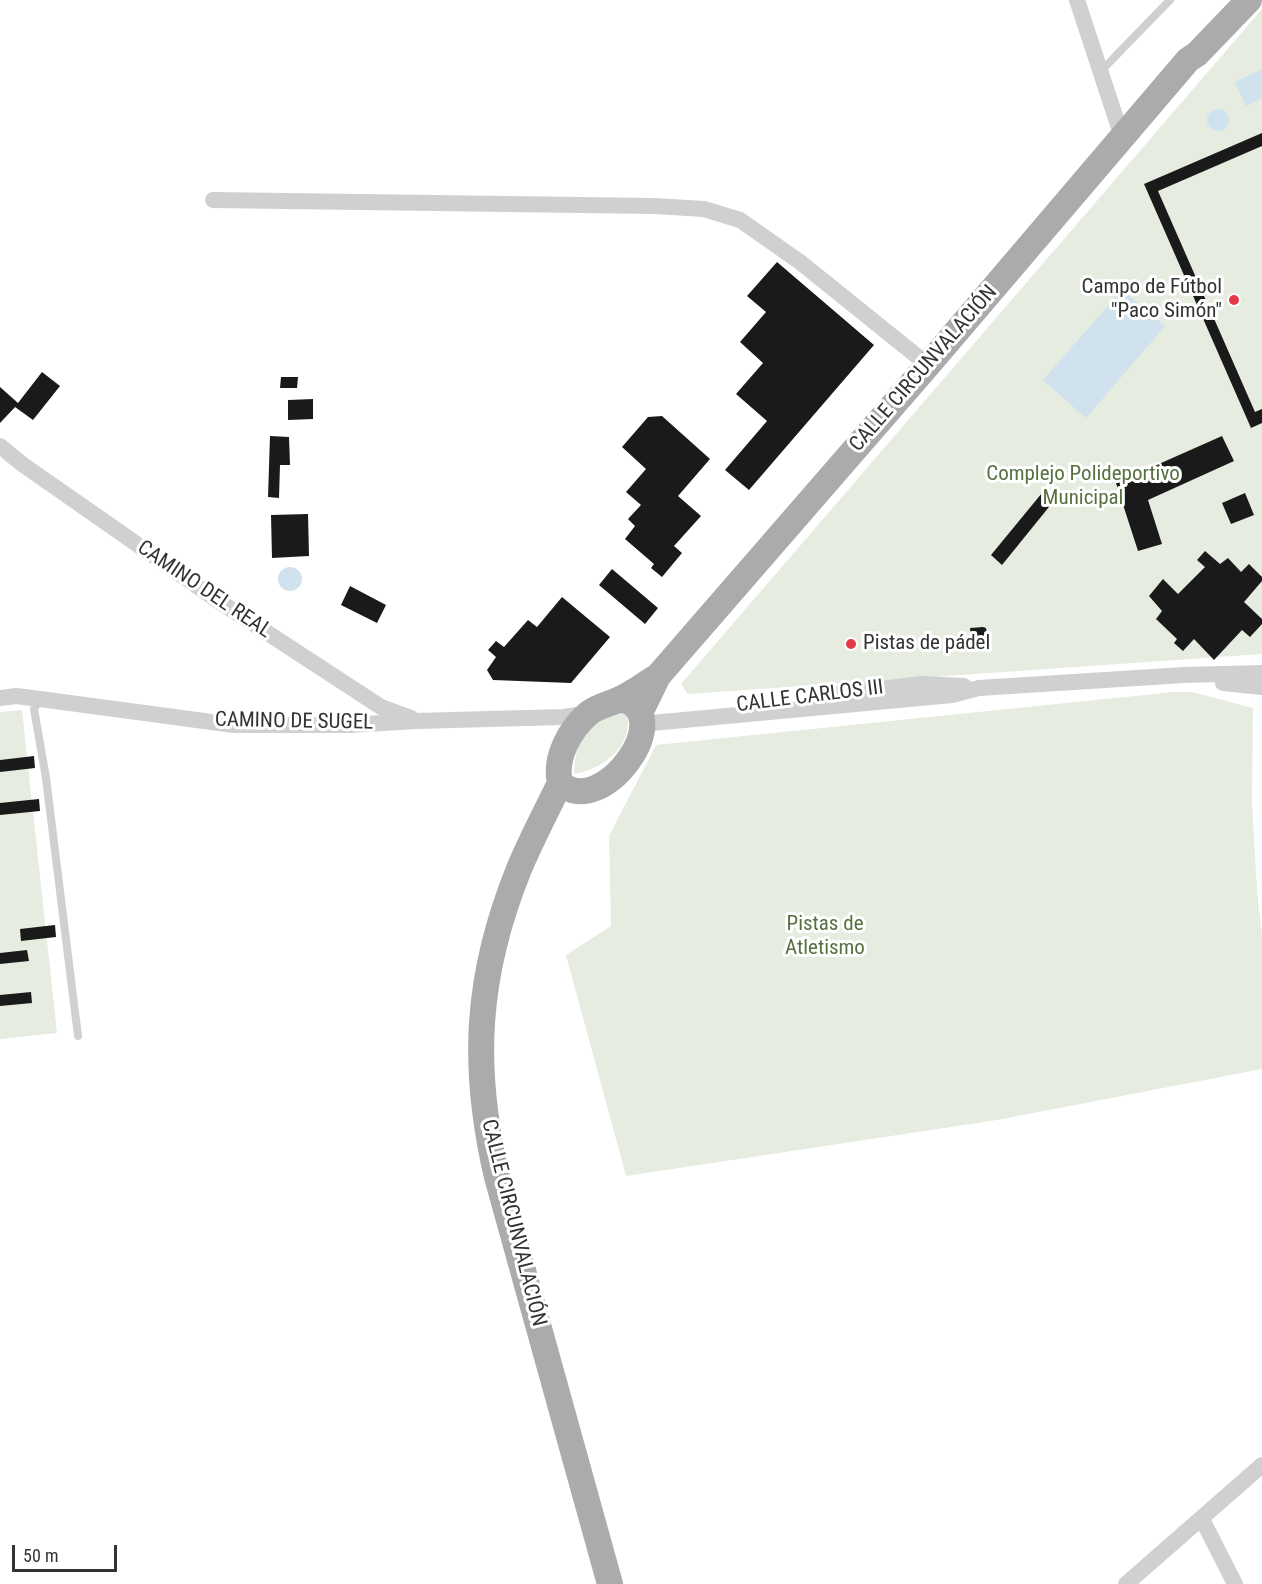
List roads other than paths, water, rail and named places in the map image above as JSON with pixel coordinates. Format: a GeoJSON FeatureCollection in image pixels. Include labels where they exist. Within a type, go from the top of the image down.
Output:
{"type":"FeatureCollection","features":[{"type":"Feature","properties":{"kind":"main road","name":"CALLE CIRCUNVALACIÓN"},"geometry":{"type":"LineString","coordinates":[[1188,60],[1192,49],[1230,0]]}},
{"type":"Feature","properties":{"kind":"main road","name":"CALLE CIRCUNVALACIÓN"},"geometry":{"type":"LineString","coordinates":[[636,713],[658,676],[1188,60],[1197,54],[1249,0]]}},
{"type":"Feature","properties":{"kind":"main road"},"geometry":{"type":"LineString","coordinates":[[606,703],[636,713],[640,738],[635,753],[625,766],[605,782],[580,792],[566,787],[558,765],[566,744],[589,713],[606,703]]}},
{"type":"Feature","properties":{"kind":"main road","name":"CALLE CIRCUNVALACIÓN"},"geometry":{"type":"LineString","coordinates":[[566,787],[539,827],[519,868],[503,912],[491,955],[482,1022],[481,1067],[484,1114],[497,1177],[610,1584]]}},
{"type":"Feature","properties":{"kind":"street"},"geometry":{"type":"LineString","coordinates":[[1077,0],[1122,137]]}},
{"type":"Feature","properties":{"kind":"street"},"geometry":{"type":"LineString","coordinates":[[213,200],[654,206],[685,207],[720,213],[740,220],[800,262],[927,365]]}},
{"type":"Feature","properties":{"kind":"street","name":"CAMINO DEL REAL"},"geometry":{"type":"LineString","coordinates":[[0,446],[22,464],[224,605],[381,707],[416,720]]}},
{"type":"Feature","properties":{"kind":"street","name":"CALLE CARLOS III"},"geometry":{"type":"LineString","coordinates":[[636,713],[952,695],[980,688],[1184,675],[1262,673]]}},
{"type":"Feature","properties":{"kind":"street","name":"CALLE CARLOS III"},"geometry":{"type":"LineString","coordinates":[[1184,675],[1262,687]]}},
{"type":"Feature","properties":{"kind":"street"},"geometry":{"type":"LineString","coordinates":[[1220,682],[1248,692],[1262,701]]}},
{"type":"Feature","properties":{"kind":"street","name":"CAMINO DE SUGEL"},"geometry":{"type":"LineString","coordinates":[[0,698],[16,696],[234,724],[350,725],[416,720],[564,717],[589,713]]}},
{"type":"Feature","properties":{"kind":"street"},"geometry":{"type":"LineString","coordinates":[[1126,1584],[1262,1465]]}},
{"type":"Feature","properties":{"kind":"street"},"geometry":{"type":"LineString","coordinates":[[1202,1519],[1235,1584]]}},
{"type":"Feature","properties":{"kind":"lane"},"geometry":{"type":"LineString","coordinates":[[1101,71],[1170,0]]}},
{"type":"Feature","properties":{"kind":"lane"},"geometry":{"type":"LineString","coordinates":[[40,699],[34,709],[46,778],[78,1036]]}},
{"type":"Feature","properties":{"kind":"water"},"geometry":{"type":"Polygon","coordinates":[[[1262,69],[1262,98],[1246,106],[1235,82],[1262,69]]]}},
{"type":"Feature","properties":{"kind":"water"},"geometry":{"type":"Polygon","coordinates":[[[1218,109],[1226,112],[1229,120],[1226,128],[1218,131],[1210,128],[1207,120],[1210,112],[1218,109]]]}},
{"type":"Feature","properties":{"kind":"water"},"geometry":{"type":"Polygon","coordinates":[[[1122,290],[1165,326],[1086,418],[1043,380],[1122,290]]]}},
{"type":"Feature","properties":{"kind":"water"},"geometry":{"type":"Polygon","coordinates":[[[290,567],[298,571],[302,579],[298,587],[290,591],[282,587],[278,579],[282,571],[290,567]]]}},
{"type":"Feature","properties":{"kind":"place","name":"Campo de Fútbol \"Paco Simón\""},"geometry":{"type":"Point","coordinates":[1234,300]}},
{"type":"Feature","properties":{"kind":"place","name":"Pistas de pádel"},"geometry":{"type":"Point","coordinates":[851,644]}},
{"type":"Feature","properties":{"kind":"park label","name":"Complejo Polideportivo Municipal"},"geometry":{"type":"Point","coordinates":[1083,487]}},
{"type":"Feature","properties":{"kind":"park label","name":"Pistas de Atletismo"},"geometry":{"type":"Point","coordinates":[825,937]}}]}
